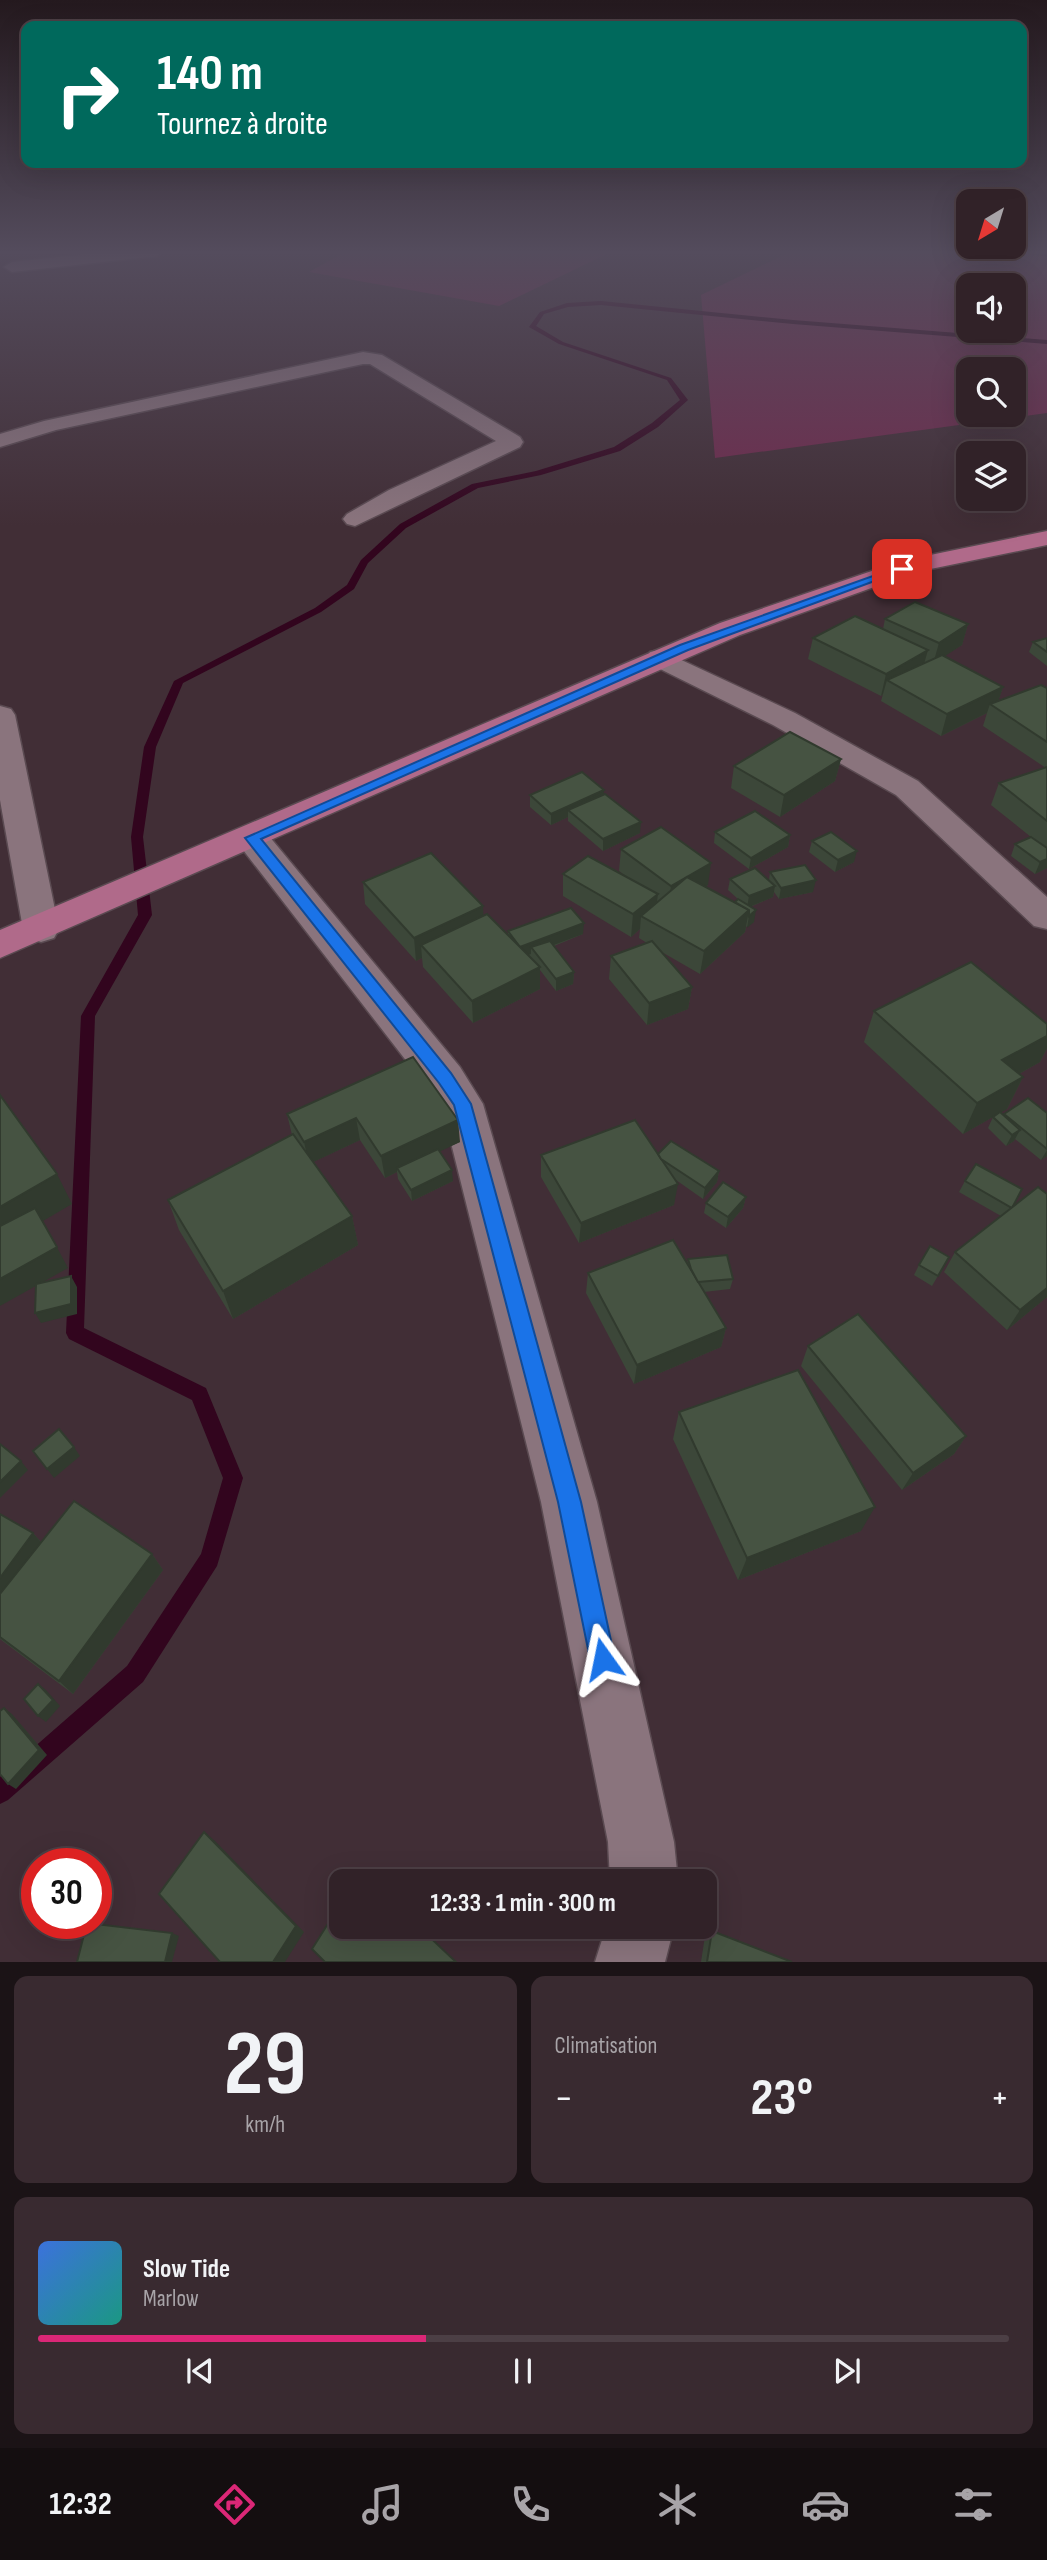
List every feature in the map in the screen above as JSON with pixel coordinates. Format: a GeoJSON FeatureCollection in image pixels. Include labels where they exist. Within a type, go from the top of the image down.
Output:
{"type":"FeatureCollection","features":[{"type":"Feature","properties":{"kind":"highway"},"geometry":{"type":"LineString","coordinates":[[0,945],[179,870],[730,629],[902,569],[1047,538]]}},
{"type":"Feature","properties":{"kind":"street"},"geometry":{"type":"LineString","coordinates":[[0,441],[51,425],[363,358],[375,359],[512,442],[397,495],[355,519]]}},
{"type":"Feature","properties":{"kind":"street"},"geometry":{"type":"LineString","coordinates":[[660,659],[784,719],[907,788],[1047,917]]}},
{"type":"Feature","properties":{"kind":"street"},"geometry":{"type":"LineString","coordinates":[[0,715],[41,929]]}},
{"type":"Feature","properties":{"kind":"street"},"geometry":{"type":"LineString","coordinates":[[252,838],[445,1078],[462,1104],[569,1502],[641,1842],[643,1869]]}},
{"type":"Feature","properties":{"kind":"street"},"geometry":{"type":"LineString","coordinates":[[630,1962],[637,1939]]}},
{"type":"Feature","properties":{"kind":"shaded area"},"geometry":{"type":"Polygon","coordinates":[[[705,343],[1047,343],[1047,413],[1026,416],[1026,357],[956,357],[956,425],[715,458],[705,343]]]}},
{"type":"Feature","properties":{"kind":"building"},"geometry":{"type":"Polygon","coordinates":[[[915,602],[968,624],[939,643],[885,619],[915,602]]]}},
{"type":"Feature","properties":{"kind":"building"},"geometry":{"type":"Polygon","coordinates":[[[855,616],[928,650],[886,674],[813,638],[855,616]]]}},
{"type":"Feature","properties":{"kind":"building"},"geometry":{"type":"Polygon","coordinates":[[[1047,638],[1047,652],[1033,642],[1047,638]]]}},
{"type":"Feature","properties":{"kind":"building"},"geometry":{"type":"Polygon","coordinates":[[[942,655],[1003,687],[947,714],[887,680],[942,655]]]}},
{"type":"Feature","properties":{"kind":"building"},"geometry":{"type":"Polygon","coordinates":[[[1041,685],[1047,688],[1047,742],[990,704],[1041,685]]]}},
{"type":"Feature","properties":{"kind":"building"},"geometry":{"type":"Polygon","coordinates":[[[790,732],[841,759],[784,795],[734,766],[790,732]]]}},
{"type":"Feature","properties":{"kind":"building"},"geometry":{"type":"Polygon","coordinates":[[[1047,767],[1047,821],[999,783],[1047,767]]]}},
{"type":"Feature","properties":{"kind":"building"},"geometry":{"type":"Polygon","coordinates":[[[582,772],[604,790],[551,814],[530,795],[582,772]]]}},
{"type":"Feature","properties":{"kind":"building"},"geometry":{"type":"Polygon","coordinates":[[[605,794],[641,822],[603,839],[568,810],[605,794]]]}},
{"type":"Feature","properties":{"kind":"building"},"geometry":{"type":"Polygon","coordinates":[[[755,811],[790,835],[751,858],[715,832],[755,811]]]}},
{"type":"Feature","properties":{"kind":"building"},"geometry":{"type":"Polygon","coordinates":[[[661,827],[711,863],[671,886],[621,849],[661,827]]]}},
{"type":"Feature","properties":{"kind":"building"},"geometry":{"type":"Polygon","coordinates":[[[831,832],[857,851],[838,860],[812,841],[831,832]]]}},
{"type":"Feature","properties":{"kind":"building"},"geometry":{"type":"Polygon","coordinates":[[[1031,837],[1047,848],[1047,859],[1040,862],[1015,844],[1031,837]]]}},
{"type":"Feature","properties":{"kind":"building"},"geometry":{"type":"Polygon","coordinates":[[[431,853],[483,906],[414,938],[363,882],[431,853]]]}},
{"type":"Feature","properties":{"kind":"building"},"geometry":{"type":"Polygon","coordinates":[[[588,856],[658,894],[633,914],[563,874],[588,856]]]}},
{"type":"Feature","properties":{"kind":"building"},"geometry":{"type":"Polygon","coordinates":[[[805,865],[816,880],[781,888],[770,872],[805,865]]]}},
{"type":"Feature","properties":{"kind":"building"},"geometry":{"type":"Polygon","coordinates":[[[755,868],[775,886],[749,896],[730,879],[755,868]]]}},
{"type":"Feature","properties":{"kind":"building"},"geometry":{"type":"Polygon","coordinates":[[[687,877],[749,910],[704,951],[641,916],[687,877]]]}},
{"type":"Feature","properties":{"kind":"building"},"geometry":{"type":"Polygon","coordinates":[[[738,899],[756,910],[749,916],[749,910],[735,902],[738,899]]]}},
{"type":"Feature","properties":{"kind":"building"},"geometry":{"type":"Polygon","coordinates":[[[571,908],[584,923],[520,947],[508,931],[571,908]]]}},
{"type":"Feature","properties":{"kind":"building"},"geometry":{"type":"Polygon","coordinates":[[[487,914],[540,967],[472,1001],[421,945],[487,914]]]}},
{"type":"Feature","properties":{"kind":"building"},"geometry":{"type":"Polygon","coordinates":[[[550,941],[574,972],[556,979],[531,947],[550,941]]]}},
{"type":"Feature","properties":{"kind":"building"},"geometry":{"type":"Polygon","coordinates":[[[652,941],[692,987],[649,1003],[611,956],[652,941]]]}},
{"type":"Feature","properties":{"kind":"building"},"geometry":{"type":"Polygon","coordinates":[[[971,962],[1047,1024],[1047,1036],[1002,1060],[1023,1077],[977,1103],[874,1011],[971,962]]]}},
{"type":"Feature","properties":{"kind":"building"},"geometry":{"type":"Polygon","coordinates":[[[413,1057],[458,1120],[381,1156],[356,1118],[304,1142],[287,1114],[413,1057]]]}},
{"type":"Feature","properties":{"kind":"building"},"geometry":{"type":"Polygon","coordinates":[[[0,1095],[57,1174],[0,1207],[0,1095]]]}},
{"type":"Feature","properties":{"kind":"building"},"geometry":{"type":"Polygon","coordinates":[[[1028,1098],[1047,1113],[1047,1149],[1004,1114],[1028,1098]]]}},
{"type":"Feature","properties":{"kind":"building"},"geometry":{"type":"Polygon","coordinates":[[[1000,1112],[1020,1130],[1012,1135],[993,1117],[1000,1112]]]}},
{"type":"Feature","properties":{"kind":"building"},"geometry":{"type":"Polygon","coordinates":[[[635,1120],[678,1184],[581,1223],[541,1155],[635,1120]]]}},
{"type":"Feature","properties":{"kind":"building"},"geometry":{"type":"Polygon","coordinates":[[[293,1134],[352,1216],[223,1291],[168,1200],[293,1134]]]}},
{"type":"Feature","properties":{"kind":"building"},"geometry":{"type":"Polygon","coordinates":[[[671,1141],[719,1171],[705,1188],[661,1159],[658,1154],[671,1141]]]}},
{"type":"Feature","properties":{"kind":"building"},"geometry":{"type":"Polygon","coordinates":[[[438,1149],[452,1170],[411,1190],[397,1168],[438,1149]]]}},
{"type":"Feature","properties":{"kind":"building"},"geometry":{"type":"Polygon","coordinates":[[[976,1164],[1022,1189],[1012,1208],[965,1181],[976,1164]]]}},
{"type":"Feature","properties":{"kind":"building"},"geometry":{"type":"Polygon","coordinates":[[[723,1182],[746,1197],[728,1217],[706,1203],[723,1182]]]}},
{"type":"Feature","properties":{"kind":"building"},"geometry":{"type":"Polygon","coordinates":[[[1038,1187],[1047,1194],[1047,1288],[1020,1310],[955,1252],[1038,1187]]]}},
{"type":"Feature","properties":{"kind":"building"},"geometry":{"type":"Polygon","coordinates":[[[35,1208],[57,1247],[0,1279],[0,1226],[35,1208]]]}},
{"type":"Feature","properties":{"kind":"building"},"geometry":{"type":"Polygon","coordinates":[[[673,1240],[726,1328],[637,1365],[588,1273],[673,1240]]]}},
{"type":"Feature","properties":{"kind":"building"},"geometry":{"type":"Polygon","coordinates":[[[930,1246],[949,1257],[938,1276],[919,1265],[930,1246]]]}},
{"type":"Feature","properties":{"kind":"building"},"geometry":{"type":"Polygon","coordinates":[[[727,1255],[733,1279],[698,1282],[688,1259],[727,1255]]]}},
{"type":"Feature","properties":{"kind":"building"},"geometry":{"type":"Polygon","coordinates":[[[71,1276],[71,1304],[35,1313],[36,1284],[71,1276]]]}},
{"type":"Feature","properties":{"kind":"building"},"geometry":{"type":"Polygon","coordinates":[[[858,1314],[966,1436],[913,1473],[808,1346],[858,1314]]]}},
{"type":"Feature","properties":{"kind":"building"},"geometry":{"type":"Polygon","coordinates":[[[798,1370],[875,1507],[747,1558],[679,1412],[798,1370]]]}},
{"type":"Feature","properties":{"kind":"building"},"geometry":{"type":"Polygon","coordinates":[[[59,1429],[74,1447],[47,1469],[33,1451],[59,1429]]]}},
{"type":"Feature","properties":{"kind":"building"},"geometry":{"type":"Polygon","coordinates":[[[0,1444],[21,1461],[0,1482],[0,1444]]]}},
{"type":"Feature","properties":{"kind":"building"},"geometry":{"type":"Polygon","coordinates":[[[74,1501],[152,1554],[59,1681],[0,1637],[0,1594],[74,1501]]]}},
{"type":"Feature","properties":{"kind":"building"},"geometry":{"type":"Polygon","coordinates":[[[0,1514],[33,1533],[0,1578],[0,1514]]]}},
{"type":"Feature","properties":{"kind":"building"},"geometry":{"type":"Polygon","coordinates":[[[38,1684],[53,1700],[38,1716],[24,1699],[38,1684]]]}},
{"type":"Feature","properties":{"kind":"building"},"geometry":{"type":"Polygon","coordinates":[[[4,1708],[39,1750],[8,1784],[0,1774],[0,1711],[4,1708]]]}},
{"type":"Feature","properties":{"kind":"building"},"geometry":{"type":"Polygon","coordinates":[[[204,1832],[296,1926],[273,1962],[220,1962],[159,1894],[204,1832]]]}},
{"type":"Feature","properties":{"kind":"building"},"geometry":{"type":"Polygon","coordinates":[[[329,1922],[329,1939],[432,1939],[456,1962],[325,1962],[312,1949],[329,1922]]]}},
{"type":"Feature","properties":{"kind":"building"},"geometry":{"type":"Polygon","coordinates":[[[112,1926],[172,1933],[165,1962],[77,1962],[83,1939],[112,1939],[112,1926]]]}},
{"type":"Feature","properties":{"kind":"building"},"geometry":{"type":"Polygon","coordinates":[[[717,1933],[792,1962],[707,1962],[711,1939],[717,1939],[717,1933]]]}},
{"type":"Feature","properties":{"kind":"waterway"},"geometry":{"type":"LineString","coordinates":[[0,1792],[135,1674],[210,1559],[233,1478],[199,1394],[75,1333],[88,1016],[145,915],[137,837],[150,747],[179,681],[318,610],[351,587],[364,562],[403,526],[475,486],[538,473],[617,449],[655,425],[684,400],[669,379],[560,343]]}},
{"type":"Feature","properties":{"kind":"route"},"geometry":{"type":"LineString","coordinates":[[603,1659],[569,1502],[462,1104],[445,1078],[252,838],[684,648],[730,629],[902,569]]}}]}
